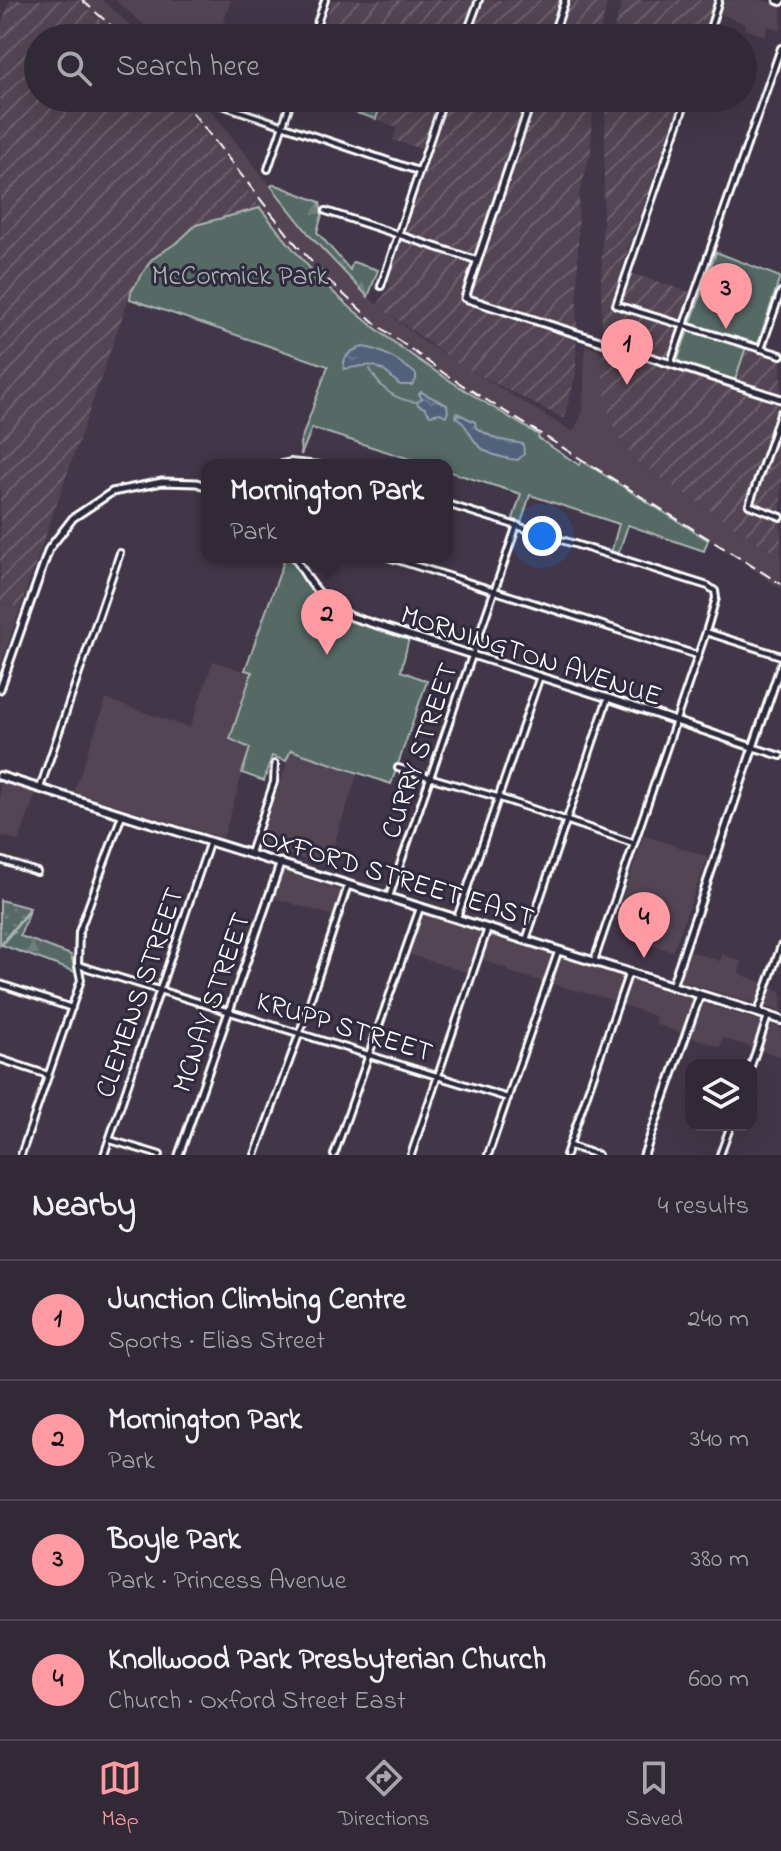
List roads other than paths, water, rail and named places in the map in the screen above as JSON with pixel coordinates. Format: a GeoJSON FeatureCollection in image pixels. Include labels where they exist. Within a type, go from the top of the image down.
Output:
{"type":"FeatureCollection","features":[{"type":"Feature","properties":{"kind":"main road","name":"OXFORD STREET EAST"},"geometry":{"type":"LineString","coordinates":[[0,776],[781,1020]]}},
{"type":"Feature","properties":{"kind":"street"},"geometry":{"type":"LineString","coordinates":[[317,24],[325,0]]}},
{"type":"Feature","properties":{"kind":"street"},"geometry":{"type":"LineString","coordinates":[[470,24],[479,0]]}},
{"type":"Feature","properties":{"kind":"street"},"geometry":{"type":"LineString","coordinates":[[557,24],[565,0]]}},
{"type":"Feature","properties":{"kind":"street"},"geometry":{"type":"LineString","coordinates":[[711,24],[719,0]]}},
{"type":"Feature","properties":{"kind":"street"},"geometry":{"type":"LineString","coordinates":[[671,362],[781,48]]}},
{"type":"Feature","properties":{"kind":"street"},"geometry":{"type":"LineString","coordinates":[[242,112],[418,171]]}},
{"type":"Feature","properties":{"kind":"street"},"geometry":{"type":"LineString","coordinates":[[268,169],[288,112]]}},
{"type":"Feature","properties":{"kind":"street"},"geometry":{"type":"LineString","coordinates":[[381,286],[439,112]]}},
{"type":"Feature","properties":{"kind":"street"},"geometry":{"type":"LineString","coordinates":[[527,112],[465,298],[781,399]]}},
{"type":"Feature","properties":{"kind":"street"},"geometry":{"type":"LineString","coordinates":[[682,112],[616,305],[781,355]]}},
{"type":"Feature","properties":{"kind":"street"},"geometry":{"type":"LineString","coordinates":[[326,211],[476,260]]}},
{"type":"Feature","properties":{"kind":"street"},"geometry":{"type":"LineString","coordinates":[[761,349],[781,292]]}},
{"type":"Feature","properties":{"kind":"street"},"geometry":{"type":"LineString","coordinates":[[781,413],[778,431],[749,505],[781,517]]}},
{"type":"Feature","properties":{"kind":"street"},"geometry":{"type":"LineString","coordinates":[[0,689],[49,549],[73,518],[112,492],[162,482],[201,485]]}},
{"type":"Feature","properties":{"kind":"street"},"geometry":{"type":"LineString","coordinates":[[453,506],[708,586],[715,591],[716,598],[706,632],[594,961]]}},
{"type":"Feature","properties":{"kind":"street","name":"CURRY STREET"},"geometry":{"type":"LineString","coordinates":[[389,897],[517,525]]}},
{"type":"Feature","properties":{"kind":"street"},"geometry":{"type":"LineString","coordinates":[[40,788],[120,553]]}},
{"type":"Feature","properties":{"kind":"street","name":"MORNINGTON AVENUE"},"geometry":{"type":"LineString","coordinates":[[299,563],[315,589],[338,611],[781,756]]}},
{"type":"Feature","properties":{"kind":"street"},"geometry":{"type":"LineString","coordinates":[[407,563],[697,655]]}},
{"type":"Feature","properties":{"kind":"street"},"geometry":{"type":"LineString","coordinates":[[706,632],[781,656]]}},
{"type":"Feature","properties":{"kind":"street"},"geometry":{"type":"LineString","coordinates":[[672,986],[781,665]]}},
{"type":"Feature","properties":{"kind":"street"},"geometry":{"type":"LineString","coordinates":[[457,918],[540,676]]}},
{"type":"Feature","properties":{"kind":"street"},"geometry":{"type":"LineString","coordinates":[[526,940],[608,698]]}},
{"type":"Feature","properties":{"kind":"street"},"geometry":{"type":"LineString","coordinates":[[250,853],[274,782],[275,764]]}},
{"type":"Feature","properties":{"kind":"street"},"geometry":{"type":"LineString","coordinates":[[398,768],[497,797],[633,843]]}},
{"type":"Feature","properties":{"kind":"street"},"geometry":{"type":"LineString","coordinates":[[21,1155],[81,980],[79,932],[122,813]]}},
{"type":"Feature","properties":{"kind":"street","name":"CLEMENS STREET"},"geometry":{"type":"LineString","coordinates":[[104,1155],[210,841]]}},
{"type":"Feature","properties":{"kind":"street"},"geometry":{"type":"LineString","coordinates":[[0,860],[37,872]]}},
{"type":"Feature","properties":{"kind":"street","name":"MCNAY STREET"},"geometry":{"type":"LineString","coordinates":[[179,1155],[281,862]]}},
{"type":"Feature","properties":{"kind":"street"},"geometry":{"type":"LineString","coordinates":[[255,1155],[300,1032],[348,885]]}},
{"type":"Feature","properties":{"kind":"street"},"geometry":{"type":"LineString","coordinates":[[334,1155],[420,906]]}},
{"type":"Feature","properties":{"kind":"street"},"geometry":{"type":"LineString","coordinates":[[411,1155],[488,928]]}},
{"type":"Feature","properties":{"kind":"street"},"geometry":{"type":"LineString","coordinates":[[758,1013],[781,946]]}},
{"type":"Feature","properties":{"kind":"street"},"geometry":{"type":"LineString","coordinates":[[488,1155],[559,949]]}},
{"type":"Feature","properties":{"kind":"street","name":"KRUPP STREET"},"geometry":{"type":"LineString","coordinates":[[78,965],[508,1098]]}},
{"type":"Feature","properties":{"kind":"street"},"geometry":{"type":"LineString","coordinates":[[566,1155],[629,972]]}},
{"type":"Feature","properties":{"kind":"street"},"geometry":{"type":"LineString","coordinates":[[0,984],[72,1008]]}},
{"type":"Feature","properties":{"kind":"street"},"geometry":{"type":"LineString","coordinates":[[644,1155],[700,995]]}},
{"type":"Feature","properties":{"kind":"street"},"geometry":{"type":"LineString","coordinates":[[753,1059],[768,1016]]}},
{"type":"Feature","properties":{"kind":"street"},"geometry":{"type":"LineString","coordinates":[[0,1059],[48,1075]]}},
{"type":"Feature","properties":{"kind":"street"},"geometry":{"type":"LineString","coordinates":[[720,1155],[729,1131]]}},
{"type":"Feature","properties":{"kind":"street"},"geometry":{"type":"LineString","coordinates":[[110,1140],[160,1155]]}},
{"type":"Feature","properties":{"kind":"street"},"geometry":{"type":"LineString","coordinates":[[569,1146],[598,1155]]}},
{"type":"Feature","properties":{"kind":"water"},"geometry":{"type":"Polygon","coordinates":[[[363,347],[377,350],[398,361],[416,374],[416,380],[412,385],[400,385],[375,366],[344,369],[348,354],[363,347]]]}},
{"type":"Feature","properties":{"kind":"water"},"geometry":{"type":"Polygon","coordinates":[[[421,392],[447,405],[446,416],[440,413],[430,415],[418,405],[417,402],[422,399],[421,392]]]}},
{"type":"Feature","properties":{"kind":"water"},"geometry":{"type":"Polygon","coordinates":[[[457,413],[475,422],[476,428],[496,439],[523,444],[524,454],[518,460],[484,450],[456,417],[457,413]]]}},
{"type":"Feature","properties":{"kind":"waterway"},"geometry":{"type":"LineString","coordinates":[[370,369],[389,392],[417,402]]}},
{"type":"Feature","properties":{"kind":"railway"},"geometry":{"type":"LineString","coordinates":[[82,0],[109,24]]}},
{"type":"Feature","properties":{"kind":"railway"},"geometry":{"type":"LineString","coordinates":[[192,112],[294,242],[328,280],[376,324],[445,374],[781,584]]}},
{"type":"Feature","properties":{"kind":"place","name":"Boyle Park"},"geometry":{"type":"Point","coordinates":[726,329]}},
{"type":"Feature","properties":{"kind":"place","name":"Junction Climbing Centre"},"geometry":{"type":"Point","coordinates":[627,385]}},
{"type":"Feature","properties":{"kind":"place","name":"Mornington Park"},"geometry":{"type":"Point","coordinates":[327,655]}},
{"type":"Feature","properties":{"kind":"place","name":"Knollwood Park Presbyterian Church"},"geometry":{"type":"Point","coordinates":[644,958]}},
{"type":"Feature","properties":{"kind":"park label","name":"McCormick Park"},"geometry":{"type":"Point","coordinates":[240,274]}}]}
